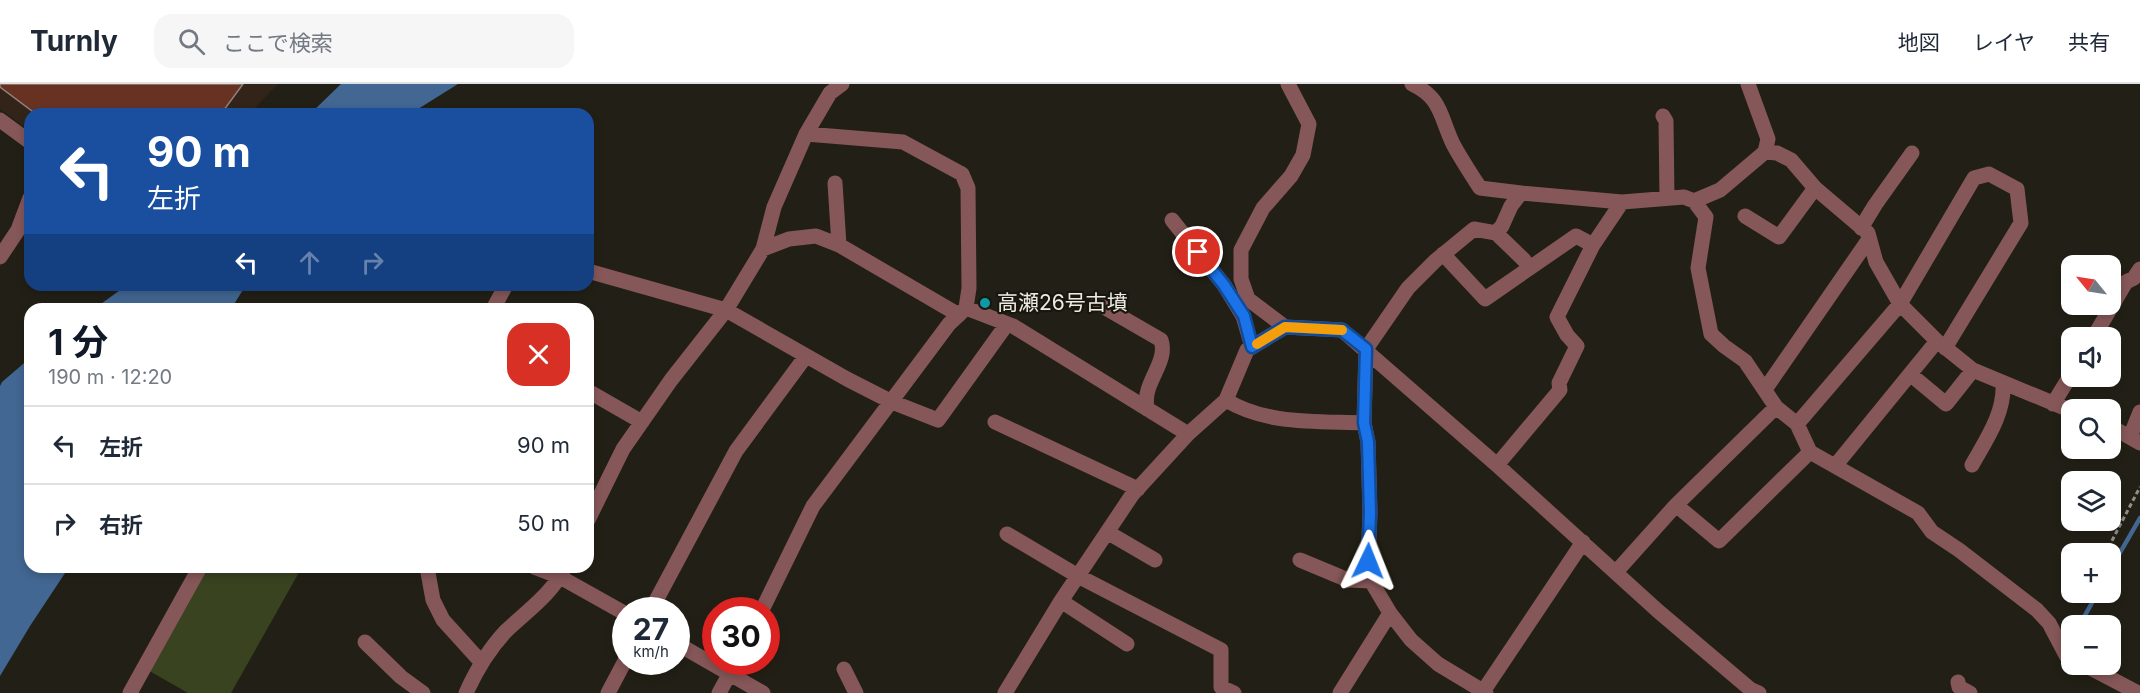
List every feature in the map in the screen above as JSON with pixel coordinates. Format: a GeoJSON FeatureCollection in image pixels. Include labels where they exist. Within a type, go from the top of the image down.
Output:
{"type":"FeatureCollection","features":[{"type":"Feature","properties":{"kind":"street"},"geometry":{"type":"LineString","coordinates":[[594,508],[623,449],[671,380],[726,310],[763,249],[774,207],[806,134],[830,93],[842,84]]}},
{"type":"Feature","properties":{"kind":"street"},"geometry":{"type":"LineString","coordinates":[[1288,84],[1309,124],[1303,155],[1291,176],[1263,208],[1240,250],[1241,279],[1248,299],[1285,327],[1342,330],[1497,465],[1658,611],[1750,689],[1759,693]]}},
{"type":"Feature","properties":{"kind":"street"},"geometry":{"type":"LineString","coordinates":[[1413,84],[1432,97],[1438,105],[1453,143],[1480,188],[1622,202],[1684,197],[1694,201],[1706,217],[1698,268],[1711,334],[1745,361],[1766,388],[1776,407],[1797,424],[1810,452],[1918,513],[1932,532],[2037,610],[2049,623],[2061,646]]}},
{"type":"Feature","properties":{"kind":"street"},"geometry":{"type":"LineString","coordinates":[[1694,201],[1720,190],[1765,152],[1768,139],[1748,84]]}},
{"type":"Feature","properties":{"kind":"street"},"geometry":{"type":"LineString","coordinates":[[1663,116],[1666,121],[1667,198]]}},
{"type":"Feature","properties":{"kind":"street"},"geometry":{"type":"LineString","coordinates":[[0,120],[24,138]]}},
{"type":"Feature","properties":{"kind":"street"},"geometry":{"type":"LineString","coordinates":[[768,597],[813,506],[949,324],[962,312],[969,288],[968,188],[962,174],[903,142],[806,134]]}},
{"type":"Feature","properties":{"kind":"street"},"geometry":{"type":"LineString","coordinates":[[1765,152],[1777,153],[1791,160],[1815,188],[1865,233],[1876,262],[1900,304],[1941,344],[1973,370],[2061,407]]}},
{"type":"Feature","properties":{"kind":"street"},"geometry":{"type":"LineString","coordinates":[[1766,388],[1865,233],[1875,205],[1912,153]]}},
{"type":"Feature","properties":{"kind":"street"},"geometry":{"type":"LineString","coordinates":[[1797,424],[1900,304],[1974,178],[1989,174],[2017,189],[2021,223],[1941,344],[1910,374],[1834,466]]}},
{"type":"Feature","properties":{"kind":"street"},"geometry":{"type":"LineString","coordinates":[[835,183],[839,245]]}},
{"type":"Feature","properties":{"kind":"street"},"geometry":{"type":"LineString","coordinates":[[1744,216],[1779,237],[1815,188]]}},
{"type":"Feature","properties":{"kind":"street"},"geometry":{"type":"LineString","coordinates":[[1496,233],[1502,226],[1510,206],[1521,193]]}},
{"type":"Feature","properties":{"kind":"street"},"geometry":{"type":"LineString","coordinates":[[1497,465],[1560,390],[1559,383],[1577,346],[1567,335],[1557,317],[1593,245],[1622,202]]}},
{"type":"Feature","properties":{"kind":"street"},"geometry":{"type":"LineString","coordinates":[[0,257],[18,230],[24,214]]}},
{"type":"Feature","properties":{"kind":"street"},"geometry":{"type":"LineString","coordinates":[[1172,220],[1224,285],[1244,316],[1252,347]]}},
{"type":"Feature","properties":{"kind":"street"},"geometry":{"type":"LineString","coordinates":[[1529,267],[1496,233],[1474,229],[1443,254],[1408,288],[1366,349],[1364,423],[1368,442],[1370,513],[1368,561],[1371,581],[1390,613],[1411,640],[1438,664],[1484,692],[1583,542]]}},
{"type":"Feature","properties":{"kind":"street"},"geometry":{"type":"LineString","coordinates":[[763,249],[789,239],[816,236],[839,245],[962,312],[1007,324],[1188,434]]}},
{"type":"Feature","properties":{"kind":"street"},"geometry":{"type":"LineString","coordinates":[[1443,254],[1485,299],[1576,236],[1593,245]]}},
{"type":"Feature","properties":{"kind":"street"},"geometry":{"type":"LineString","coordinates":[[2099,327],[2126,282],[2134,278],[2140,269]]}},
{"type":"Feature","properties":{"kind":"street"},"geometry":{"type":"LineString","coordinates":[[594,273],[726,310],[892,402],[938,420],[1007,324]]}},
{"type":"Feature","properties":{"kind":"street"},"geometry":{"type":"LineString","coordinates":[[1097,303],[1161,340],[1164,347],[1147,392],[1147,409]]}},
{"type":"Feature","properties":{"kind":"street"},"geometry":{"type":"LineString","coordinates":[[1005,693],[1061,601],[1138,489],[1188,434],[1226,400],[1247,350],[1285,327]]}},
{"type":"Feature","properties":{"kind":"street"},"geometry":{"type":"LineString","coordinates":[[658,597],[736,451],[806,356]]}},
{"type":"Feature","properties":{"kind":"street"},"geometry":{"type":"LineString","coordinates":[[1910,374],[1946,404],[1973,370]]}},
{"type":"Feature","properties":{"kind":"street"},"geometry":{"type":"LineString","coordinates":[[1972,465],[1994,425],[2004,396],[2003,383]]}},
{"type":"Feature","properties":{"kind":"street"},"geometry":{"type":"LineString","coordinates":[[2053,404],[2063,387]]}},
{"type":"Feature","properties":{"kind":"street"},"geometry":{"type":"LineString","coordinates":[[594,394],[642,422]]}},
{"type":"Feature","properties":{"kind":"street"},"geometry":{"type":"LineString","coordinates":[[1226,400],[1237,407],[1286,420],[1364,423]]}},
{"type":"Feature","properties":{"kind":"street"},"geometry":{"type":"LineString","coordinates":[[1616,572],[1676,506],[1776,407]]}},
{"type":"Feature","properties":{"kind":"street"},"geometry":{"type":"LineString","coordinates":[[2121,432],[2135,440],[2140,412]]}},
{"type":"Feature","properties":{"kind":"street"},"geometry":{"type":"LineString","coordinates":[[995,422],[1138,489]]}},
{"type":"Feature","properties":{"kind":"street"},"geometry":{"type":"LineString","coordinates":[[1676,506],[1719,541],[1810,452]]}},
{"type":"Feature","properties":{"kind":"street"},"geometry":{"type":"LineString","coordinates":[[1107,532],[1155,560]]}},
{"type":"Feature","properties":{"kind":"street"},"geometry":{"type":"LineString","coordinates":[[1007,534],[1078,576],[1221,650],[1221,687],[1234,693]]}},
{"type":"Feature","properties":{"kind":"street"},"geometry":{"type":"LineString","coordinates":[[1300,560],[1348,580],[1371,581]]}},
{"type":"Feature","properties":{"kind":"street"},"geometry":{"type":"LineString","coordinates":[[130,693],[197,573]]}},
{"type":"Feature","properties":{"kind":"street"},"geometry":{"type":"LineString","coordinates":[[428,573],[433,600],[443,620],[482,663]]}},
{"type":"Feature","properties":{"kind":"street"},"geometry":{"type":"LineString","coordinates":[[466,693],[482,663],[505,633],[536,605],[562,573]]}},
{"type":"Feature","properties":{"kind":"street"},"geometry":{"type":"LineString","coordinates":[[564,573],[612,605]]}},
{"type":"Feature","properties":{"kind":"street"},"geometry":{"type":"LineString","coordinates":[[1061,601],[1127,644]]}},
{"type":"Feature","properties":{"kind":"street"},"geometry":{"type":"LineString","coordinates":[[1340,693],[1390,613]]}},
{"type":"Feature","properties":{"kind":"street"},"geometry":{"type":"LineString","coordinates":[[365,642],[401,677],[423,693]]}},
{"type":"Feature","properties":{"kind":"street"},"geometry":{"type":"LineString","coordinates":[[844,669],[856,693]]}},
{"type":"Feature","properties":{"kind":"street"},"geometry":{"type":"LineString","coordinates":[[608,693],[618,675]]}},
{"type":"Feature","properties":{"kind":"street"},"geometry":{"type":"LineString","coordinates":[[719,693],[729,675]]}},
{"type":"Feature","properties":{"kind":"street"},"geometry":{"type":"LineString","coordinates":[[742,675],[763,693]]}},
{"type":"Feature","properties":{"kind":"street"},"geometry":{"type":"LineString","coordinates":[[2104,675],[2138,693]]}},
{"type":"Feature","properties":{"kind":"street"},"geometry":{"type":"LineString","coordinates":[[1958,682],[1959,687],[1970,693]]}},
{"type":"Feature","properties":{"kind":"path"},"geometry":{"type":"LineString","coordinates":[[2111,543],[2140,487]]}},
{"type":"Feature","properties":{"kind":"shaded area"},"geometry":{"type":"Polygon","coordinates":[[[0,84],[278,84],[255,108],[24,108],[24,127],[0,109],[0,84]]]}},
{"type":"Feature","properties":{"kind":"green space"},"geometry":{"type":"Polygon","coordinates":[[[202,573],[299,573],[231,693],[188,693],[146,669],[202,573]]]}},
{"type":"Feature","properties":{"kind":"water"},"geometry":{"type":"Polygon","coordinates":[[[341,84],[458,84],[420,108],[316,108],[341,84]]]}},
{"type":"Feature","properties":{"kind":"water"},"geometry":{"type":"Polygon","coordinates":[[[119,291],[242,291],[235,303],[102,303],[119,291]]]}},
{"type":"Feature","properties":{"kind":"water"},"geometry":{"type":"Polygon","coordinates":[[[24,363],[24,573],[65,573],[0,676],[0,386],[24,363]]]}},
{"type":"Feature","properties":{"kind":"building"},"geometry":{"type":"Polygon","coordinates":[[[0,84],[243,84],[225,108],[28,108],[0,87],[0,84]]]}},
{"type":"Feature","properties":{"kind":"waterway"},"geometry":{"type":"LineString","coordinates":[[2121,551],[2140,518]]}},
{"type":"Feature","properties":{"kind":"waterway"},"geometry":{"type":"LineString","coordinates":[[2085,615],[2092,603]]}},
{"type":"Feature","properties":{"kind":"slow traffic"},"geometry":{"type":"LineString","coordinates":[[1257,344],[1285,327],[1342,330]]}},
{"type":"Feature","properties":{"kind":"place","name":"高瀬26号古墳"},"geometry":{"type":"Point","coordinates":[985,303]}},
{"type":"Feature","properties":{"kind":"route"},"geometry":{"type":"LineString","coordinates":[[1198,252],[1224,285],[1244,316],[1252,347],[1285,327],[1342,330],[1366,349],[1364,423],[1368,442],[1370,513],[1368,561]]}}]}
